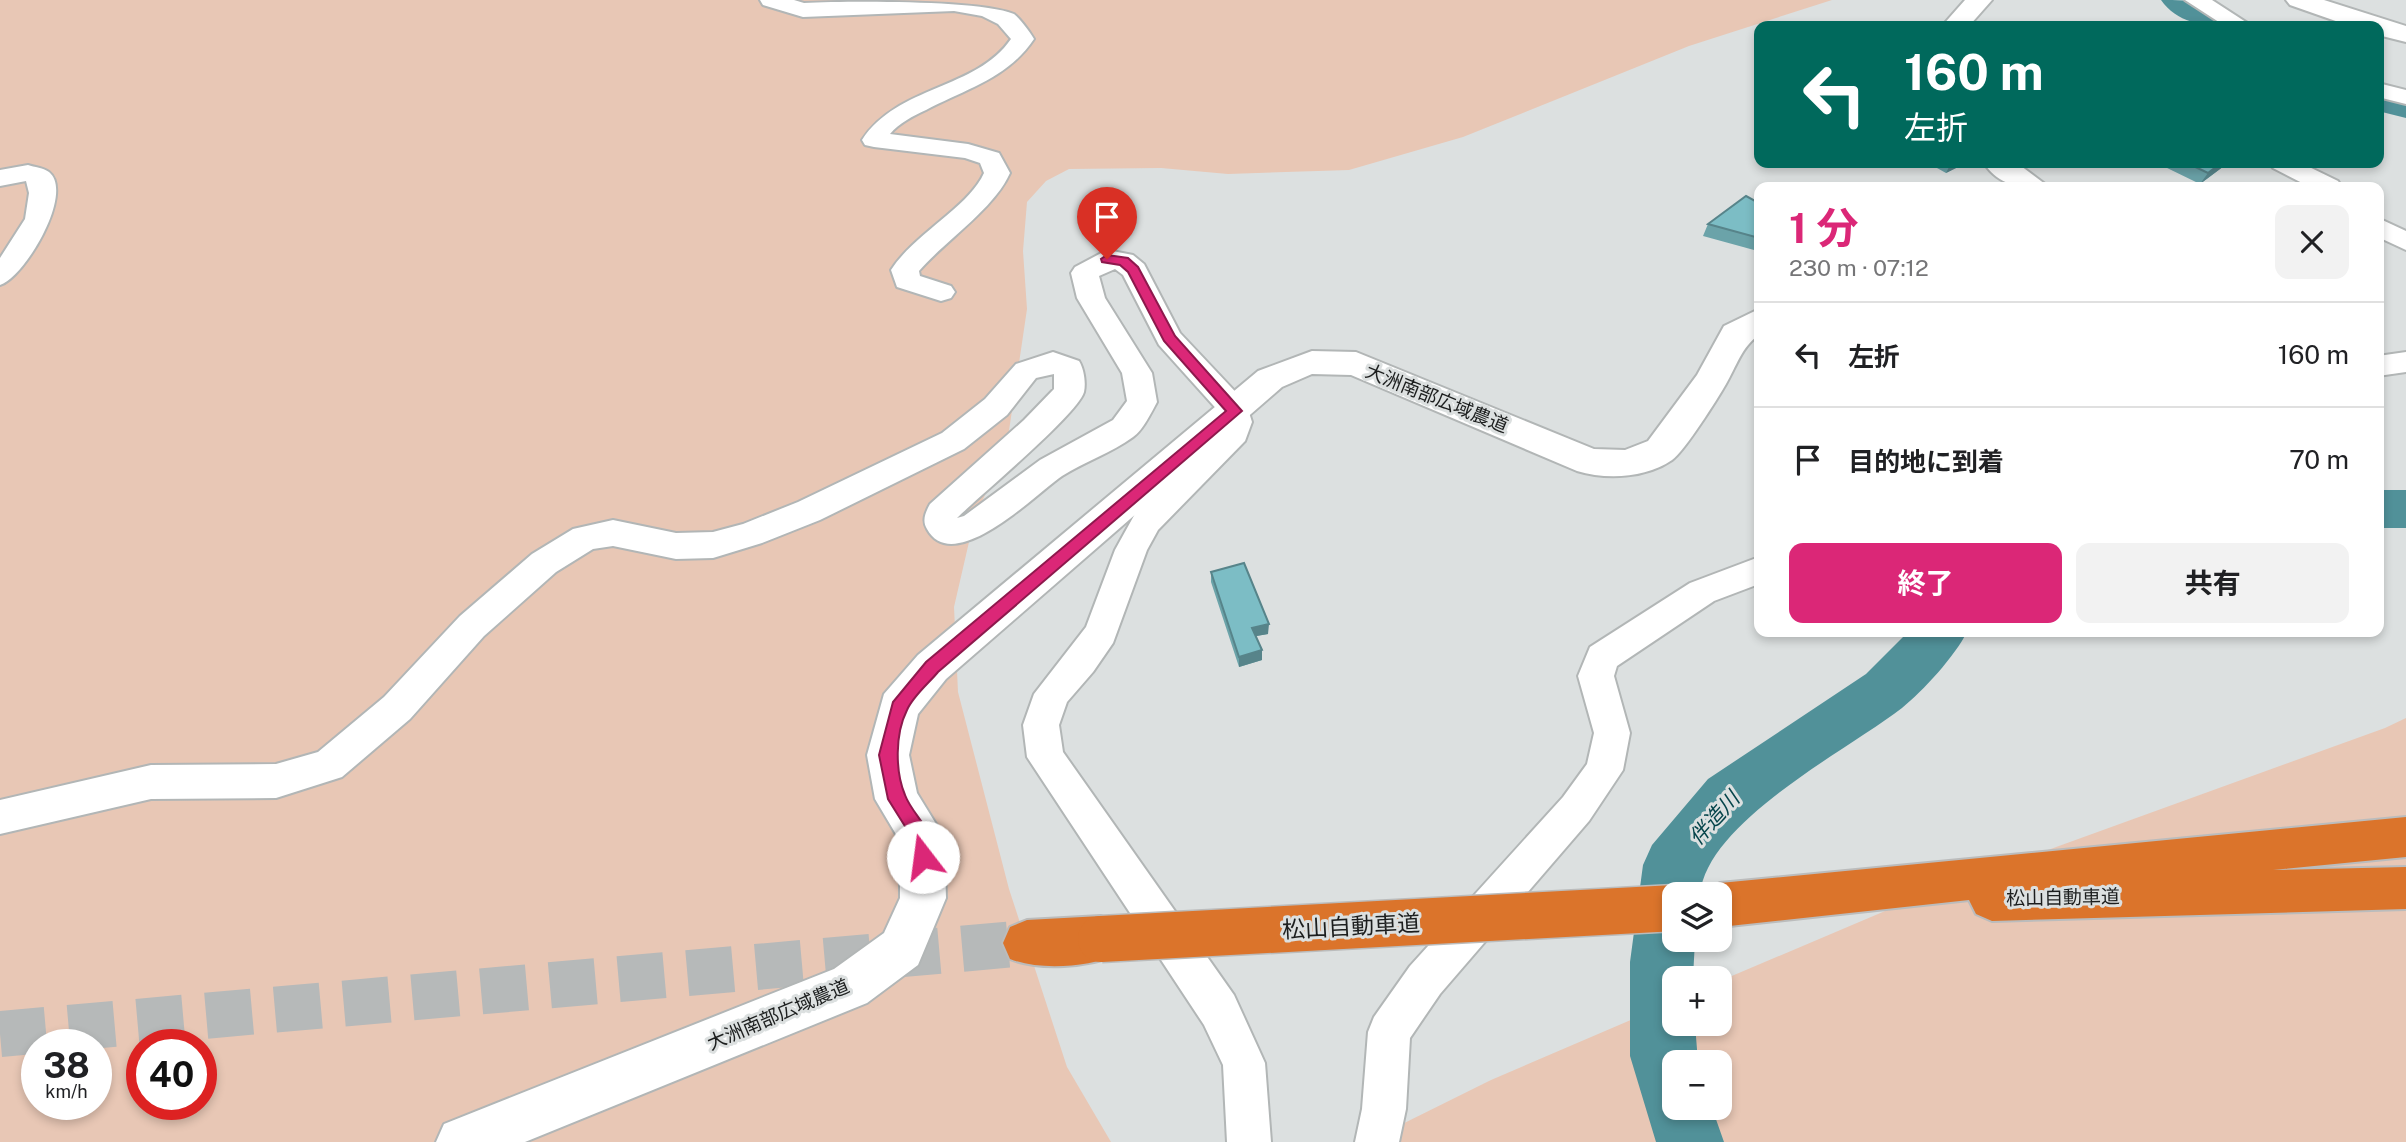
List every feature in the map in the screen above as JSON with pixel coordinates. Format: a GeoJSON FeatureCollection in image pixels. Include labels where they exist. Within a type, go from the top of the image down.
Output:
{"type":"FeatureCollection","features":[{"type":"Feature","properties":{"kind":"highway"},"geometry":{"type":"LineString","coordinates":[[2059,883],[2406,837]]}},
{"type":"Feature","properties":{"kind":"highway","name":"松山自動車道"},"geometry":{"type":"LineString","coordinates":[[1732,905],[2059,883],[2406,888]]}},
{"type":"Feature","properties":{"kind":"highway","name":"松山自動車道"},"geometry":{"type":"LineString","coordinates":[[1027,943],[1662,909]]}},
{"type":"Feature","properties":{"kind":"street"},"geometry":{"type":"LineString","coordinates":[[771,0],[803,10],[954,4],[997,14],[1006,19],[1023,39],[1019,49],[983,73],[893,119],[876,133],[874,140],[990,158],[997,173],[990,189],[931,240],[905,270],[907,281],[941,292]]}},
{"type":"Feature","properties":{"kind":"street"},"geometry":{"type":"LineString","coordinates":[[1960,21],[1979,0]]}},
{"type":"Feature","properties":{"kind":"street"},"geometry":{"type":"LineString","coordinates":[[2196,0],[2232,21]]}},
{"type":"Feature","properties":{"kind":"street"},"geometry":{"type":"LineString","coordinates":[[2299,0],[2360,21]]}},
{"type":"Feature","properties":{"kind":"street"},"geometry":{"type":"LineString","coordinates":[[2384,29],[2406,34]]}},
{"type":"Feature","properties":{"kind":"street"},"geometry":{"type":"LineString","coordinates":[[2384,92],[2406,97]]}},
{"type":"Feature","properties":{"kind":"street"},"geometry":{"type":"LineString","coordinates":[[2006,168],[2026,182]]}},
{"type":"Feature","properties":{"kind":"street"},"geometry":{"type":"LineString","coordinates":[[2292,168],[2319,182]]}},
{"type":"Feature","properties":{"kind":"street"},"geometry":{"type":"LineString","coordinates":[[0,178],[28,173],[40,177],[44,200],[32,235],[0,276]]}},
{"type":"Feature","properties":{"kind":"street"},"geometry":{"type":"LineString","coordinates":[[2384,229],[2406,242]]}},
{"type":"Feature","properties":{"kind":"street"},"geometry":{"type":"LineString","coordinates":[[0,817],[151,782],[276,781],[329,765],[397,708],[472,626],[544,563],[585,538],[613,533],[676,547],[713,545],[751,534],[808,511],[953,441],[996,407],[1026,371],[1053,362],[1069,368],[1069,392],[1035,428],[941,513],[941,525],[952,531],[972,527],[1051,468],[1124,428],[1142,402],[1137,373],[1091,298],[1085,274],[1107,259],[1123,261],[1134,270],[1169,338],[1235,411],[1234,433],[1147,521],[1131,551],[1101,633],[1081,663],[1052,694],[1041,725],[1045,757],[1219,1010],[1244,1063],[1249,1142]]}},
{"type":"Feature","properties":{"kind":"street","name":"大洲南部広域農道"},"geometry":{"type":"LineString","coordinates":[[461,1142],[850,986],[901,949],[923,898],[922,837],[897,799],[888,755],[899,707],[932,667],[1270,379],[1300,363],[1331,361],[1356,364],[1590,462],[1628,463],[1661,450],[1710,382],[1736,334],[1754,323]]}},
{"type":"Feature","properties":{"kind":"street"},"geometry":{"type":"LineString","coordinates":[[2384,365],[2406,362]]}},
{"type":"Feature","properties":{"kind":"street"},"geometry":{"type":"LineString","coordinates":[[1377,1142],[1384,1108],[1389,1032],[1425,979],[1576,808],[1604,769],[1612,733],[1596,676],[1602,657],[1702,592],[1754,572]]}},
{"type":"Feature","properties":{"kind":"shaded area"},"geometry":{"type":"Polygon","coordinates":[[[0,0],[1832,0],[1767,21],[1754,21],[1754,25],[1689,46],[1463,137],[1349,170],[1228,174],[1161,168],[1069,169],[1046,181],[1027,202],[1023,251],[1027,309],[1006,451],[975,516],[954,607],[958,692],[1009,889],[1067,1067],[1111,1142],[0,1142],[0,0]]]}},
{"type":"Feature","properties":{"kind":"shaded area"},"geometry":{"type":"Polygon","coordinates":[[[2406,718],[2406,1142],[1366,1142],[1491,1080],[1662,1007],[1662,1036],[1732,1036],[1732,976],[1918,897],[2385,728],[2406,718]]]}},
{"type":"Feature","properties":{"kind":"building"},"geometry":{"type":"Polygon","coordinates":[[[2198,168],[2214,168],[2208,173],[2198,168]]]}},
{"type":"Feature","properties":{"kind":"building"},"geometry":{"type":"Polygon","coordinates":[[[1746,196],[1754,200],[1754,237],[1708,224],[1746,196]]]}},
{"type":"Feature","properties":{"kind":"building"},"geometry":{"type":"Polygon","coordinates":[[[1244,563],[1269,624],[1252,628],[1262,650],[1239,657],[1211,572],[1244,563]]]}},
{"type":"Feature","properties":{"kind":"waterway"},"geometry":{"type":"LineString","coordinates":[[2178,0],[2214,21]]}},
{"type":"Feature","properties":{"kind":"waterway"},"geometry":{"type":"LineString","coordinates":[[2384,102],[2406,107]]}},
{"type":"Feature","properties":{"kind":"waterway","name":"伴造川"},"geometry":{"type":"LineString","coordinates":[[2384,509],[2406,509]]}},
{"type":"Feature","properties":{"kind":"waterway","name":"伴造川"},"geometry":{"type":"LineString","coordinates":[[1663,1050],[1661,962],[1673,865],[1728,797],[1885,690],[1936,637]]}},
{"type":"Feature","properties":{"kind":"waterway","name":"伴造川"},"geometry":{"type":"LineString","coordinates":[[1683,1120],[1690,1142]]}},
{"type":"Feature","properties":{"kind":"tunnel"},"geometry":{"type":"LineString","coordinates":[[0,1034],[1027,943]]}},
{"type":"Feature","properties":{"kind":"route"},"geometry":{"type":"LineString","coordinates":[[923,857],[922,837],[897,799],[888,755],[899,707],[932,667],[1235,411],[1169,338],[1147,301],[1134,270],[1123,261],[1107,259]]}}]}
